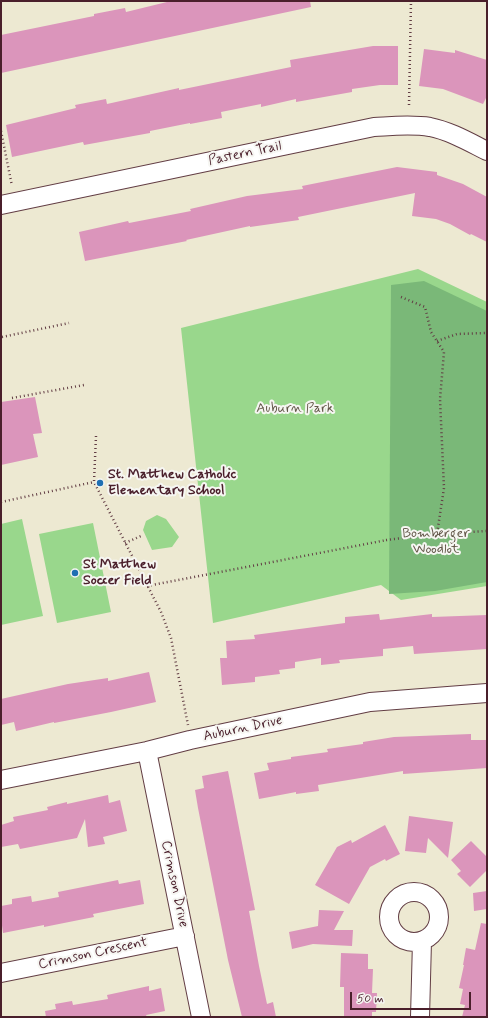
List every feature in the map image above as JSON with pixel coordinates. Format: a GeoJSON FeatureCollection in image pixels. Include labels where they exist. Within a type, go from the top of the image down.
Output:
{"type":"FeatureCollection","features":[{"type":"Feature","properties":{"kind":"street","name":"Pastern Trail"},"geometry":{"type":"LineString","coordinates":[[1,205],[374,127],[403,125],[431,127],[461,138],[487,151]]}},
{"type":"Feature","properties":{"kind":"street","name":"Auburn Drive"},"geometry":{"type":"LineString","coordinates":[[1,780],[147,751],[190,740],[370,702],[487,693]]}},
{"type":"Feature","properties":{"kind":"street","name":"Crimson Drive"},"geometry":{"type":"LineString","coordinates":[[147,751],[201,1017]]}},
{"type":"Feature","properties":{"kind":"street","name":"Crimson Crescent"},"geometry":{"type":"LineString","coordinates":[[1,973],[185,936]]}},
{"type":"Feature","properties":{"kind":"street"},"geometry":{"type":"LineString","coordinates":[[420,1017],[422,942]]}},
{"type":"Feature","properties":{"kind":"path"},"geometry":{"type":"LineString","coordinates":[[409,105],[411,1]]}},
{"type":"Feature","properties":{"kind":"path"},"geometry":{"type":"LineString","coordinates":[[1,131],[13,189]]}},
{"type":"Feature","properties":{"kind":"path"},"geometry":{"type":"LineString","coordinates":[[401,298],[425,307],[431,332],[444,352],[440,399],[444,488],[437,534]]}},
{"type":"Feature","properties":{"kind":"path"},"geometry":{"type":"LineString","coordinates":[[2,337],[69,323]]}},
{"type":"Feature","properties":{"kind":"path"},"geometry":{"type":"LineString","coordinates":[[437,341],[457,334],[487,333]]}},
{"type":"Feature","properties":{"kind":"path"},"geometry":{"type":"LineString","coordinates":[[12,398],[84,385]]}},
{"type":"Feature","properties":{"kind":"path"},"geometry":{"type":"LineString","coordinates":[[96,436],[94,482],[161,612],[171,638],[188,725]]}},
{"type":"Feature","properties":{"kind":"path"},"geometry":{"type":"LineString","coordinates":[[1,502],[94,482]]}},
{"type":"Feature","properties":{"kind":"path"},"geometry":{"type":"LineString","coordinates":[[147,586],[386,540],[437,534],[487,531]]}},
{"type":"Feature","properties":{"kind":"path"},"geometry":{"type":"LineString","coordinates":[[125,543],[141,536]]}},
{"type":"Feature","properties":{"kind":"green space","name":"Auburn Park"},"geometry":{"type":"Polygon","coordinates":[[[418,269],[487,302],[487,586],[401,600],[381,585],[213,623],[181,328],[418,269]]]}},
{"type":"Feature","properties":{"kind":"green space","name":"Bomberger Woodlot"},"geometry":{"type":"Polygon","coordinates":[[[424,281],[487,311],[487,582],[435,591],[389,594],[391,285],[424,281]]]}},
{"type":"Feature","properties":{"kind":"green space"},"geometry":{"type":"Polygon","coordinates":[[[157,515],[166,519],[179,537],[172,547],[152,550],[143,530],[146,521],[157,515]]]}},
{"type":"Feature","properties":{"kind":"green space"},"geometry":{"type":"Polygon","coordinates":[[[22,519],[43,616],[1,625],[1,524],[22,519]]]}},
{"type":"Feature","properties":{"kind":"green space","name":"St Matthew Soccer Field"},"geometry":{"type":"Polygon","coordinates":[[[93,523],[111,612],[57,623],[39,534],[93,523]]]}},
{"type":"Feature","properties":{"kind":"building"},"geometry":{"type":"Polygon","coordinates":[[[171,1],[310,1],[311,7],[1,73],[1,35],[94,16],[94,14],[125,8],[126,12],[171,1]]]}},
{"type":"Feature","properties":{"kind":"building"},"geometry":{"type":"Polygon","coordinates":[[[373,46],[398,46],[398,85],[380,85],[352,89],[352,92],[296,102],[296,99],[261,107],[261,104],[221,112],[222,118],[190,123],[150,131],[150,133],[84,145],[83,142],[12,157],[6,125],[76,108],[75,105],[106,99],[107,104],[179,88],[179,90],[291,67],[290,60],[373,46]]]}},
{"type":"Feature","properties":{"kind":"building"},"geometry":{"type":"Polygon","coordinates":[[[424,49],[455,53],[455,50],[487,60],[487,96],[483,104],[443,89],[419,86],[424,49]]]}},
{"type":"Feature","properties":{"kind":"building"},"geometry":{"type":"Polygon","coordinates":[[[397,167],[437,172],[437,175],[463,184],[487,197],[487,242],[436,219],[412,216],[415,193],[298,217],[299,220],[250,226],[186,240],[187,241],[85,261],[79,232],[128,221],[129,223],[191,211],[190,209],[247,196],[303,189],[302,186],[397,167]]]}},
{"type":"Feature","properties":{"kind":"building"},"geometry":{"type":"Polygon","coordinates":[[[35,397],[42,433],[33,434],[38,457],[1,465],[1,402],[35,397]]]}},
{"type":"Feature","properties":{"kind":"building"},"geometry":{"type":"Polygon","coordinates":[[[379,614],[380,620],[432,614],[432,617],[487,615],[487,649],[414,654],[413,646],[383,649],[383,656],[339,660],[340,663],[321,665],[321,658],[295,662],[295,668],[279,670],[280,674],[255,677],[255,682],[222,685],[220,658],[227,658],[226,641],[255,639],[254,635],[345,623],[345,617],[379,614]]]}},
{"type":"Feature","properties":{"kind":"building"},"geometry":{"type":"Polygon","coordinates":[[[149,672],[156,702],[16,731],[14,722],[1,725],[1,699],[68,684],[108,678],[108,681],[149,672]]]}},
{"type":"Feature","properties":{"kind":"building"},"geometry":{"type":"Polygon","coordinates":[[[471,734],[471,740],[487,740],[487,768],[403,774],[403,771],[318,785],[319,791],[296,794],[296,792],[259,799],[254,773],[269,770],[267,763],[291,759],[291,757],[328,752],[327,749],[363,744],[363,742],[394,737],[471,734]]]}},
{"type":"Feature","properties":{"kind":"building"},"geometry":{"type":"Polygon","coordinates":[[[228,771],[255,910],[249,911],[259,966],[267,1004],[273,1002],[276,1017],[242,1017],[228,960],[198,808],[195,790],[204,788],[202,776],[228,771]]]}},
{"type":"Feature","properties":{"kind":"building"},"geometry":{"type":"Polygon","coordinates":[[[108,795],[109,803],[120,800],[127,831],[103,837],[105,844],[88,847],[85,819],[77,838],[20,849],[18,844],[1,847],[1,825],[14,821],[13,817],[48,810],[47,807],[67,802],[67,804],[108,795]]]}},
{"type":"Feature","properties":{"kind":"building"},"geometry":{"type":"Polygon","coordinates":[[[409,816],[453,822],[448,858],[428,838],[426,853],[405,851],[409,816]]]}},
{"type":"Feature","properties":{"kind":"building"},"geometry":{"type":"Polygon","coordinates":[[[385,825],[400,854],[386,861],[385,859],[370,867],[349,904],[315,885],[337,847],[351,840],[352,843],[385,825]]]}},
{"type":"Feature","properties":{"kind":"building"},"geometry":{"type":"Polygon","coordinates":[[[471,841],[487,857],[487,870],[470,887],[457,874],[461,871],[451,860],[471,841]]]}},
{"type":"Feature","properties":{"kind":"building"},"geometry":{"type":"Polygon","coordinates":[[[118,880],[119,884],[140,880],[144,904],[93,914],[94,917],[3,933],[1,906],[12,904],[12,899],[31,896],[32,902],[59,897],[58,892],[118,880]]]}},
{"type":"Feature","properties":{"kind":"building"},"geometry":{"type":"Polygon","coordinates":[[[487,891],[487,909],[474,911],[473,893],[487,891]]]}},
{"type":"Feature","properties":{"kind":"building"},"geometry":{"type":"Polygon","coordinates":[[[319,910],[344,911],[334,930],[353,930],[352,946],[313,944],[292,949],[289,932],[318,926],[319,910]]]}},
{"type":"Feature","properties":{"kind":"building"},"geometry":{"type":"Polygon","coordinates":[[[481,923],[487,924],[487,1017],[462,1017],[465,1005],[460,1004],[463,989],[459,988],[466,948],[475,950],[481,923]]]}},
{"type":"Feature","properties":{"kind":"building"},"geometry":{"type":"Polygon","coordinates":[[[341,953],[368,954],[368,969],[373,969],[372,993],[377,993],[376,1012],[372,1012],[372,1017],[344,1017],[344,987],[340,987],[341,953]]]}},
{"type":"Feature","properties":{"kind":"building"},"geometry":{"type":"Polygon","coordinates":[[[149,986],[149,991],[161,988],[165,1011],[146,1015],[147,1017],[46,1017],[45,1011],[56,1009],[55,1004],[72,1001],[73,1005],[108,999],[107,995],[149,986]]]}},
{"type":"Feature","properties":{"kind":"place","name":"St. Matthew Catholic Elementary School"},"geometry":{"type":"Point","coordinates":[100,483]}},
{"type":"Feature","properties":{"kind":"place","name":"St Matthew Soccer Field"},"geometry":{"type":"Point","coordinates":[75,573]}}]}
